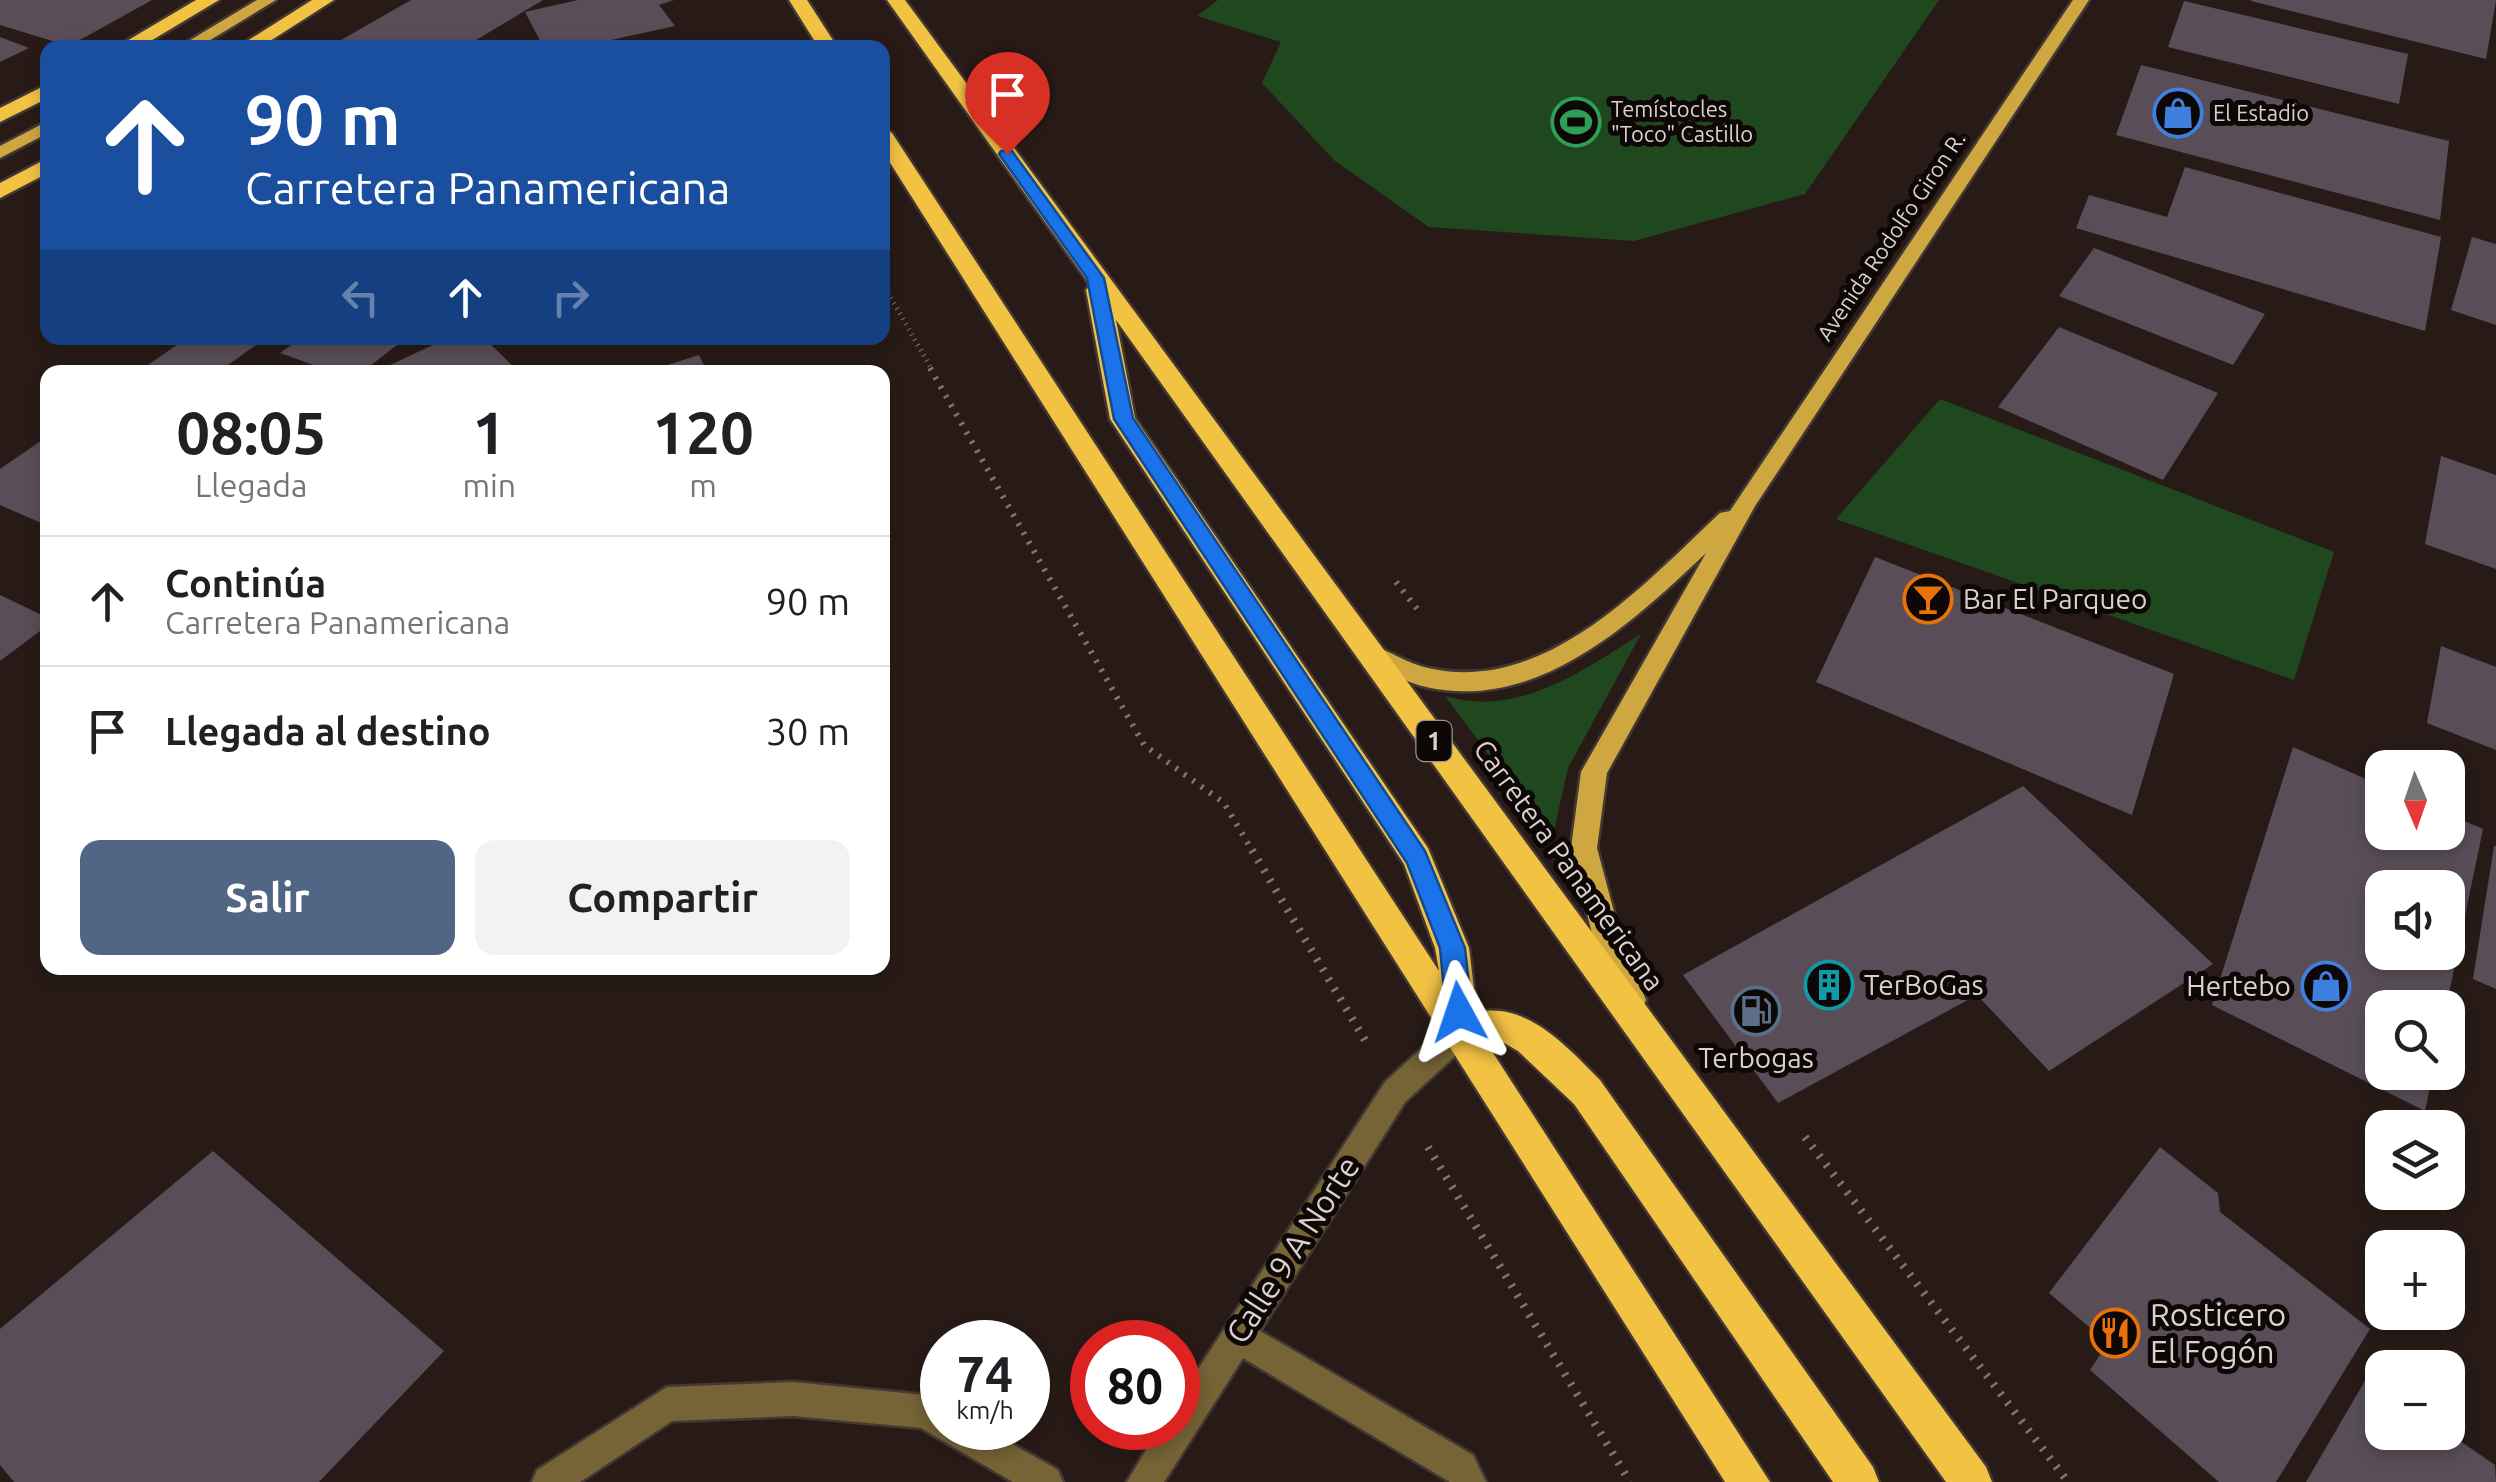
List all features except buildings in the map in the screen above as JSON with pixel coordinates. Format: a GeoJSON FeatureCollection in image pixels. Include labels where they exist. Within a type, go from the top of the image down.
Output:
{"type":"FeatureCollection","features":[{"type":"Feature","properties":{"kind":"highway"},"geometry":{"type":"LineString","coordinates":[[138,40],[210,0]]}},
{"type":"Feature","properties":{"kind":"highway"},"geometry":{"type":"LineString","coordinates":[[258,40],[325,0]]}},
{"type":"Feature","properties":{"kind":"highway"},"geometry":{"type":"LineString","coordinates":[[798,0],[823,40]]}},
{"type":"Feature","properties":{"kind":"highway","name":"Carretera Panamericana"},"geometry":{"type":"LineString","coordinates":[[896,0],[1972,1482]]}},
{"type":"Feature","properties":{"kind":"highway"},"geometry":{"type":"LineString","coordinates":[[0,116],[40,94]]}},
{"type":"Feature","properties":{"kind":"highway"},"geometry":{"type":"LineString","coordinates":[[890,144],[1749,1482]]}},
{"type":"Feature","properties":{"kind":"highway"},"geometry":{"type":"LineString","coordinates":[[0,192],[40,169]]}},
{"type":"Feature","properties":{"kind":"highway"},"geometry":{"type":"LineString","coordinates":[[1096,278],[1123,419],[1417,858],[1452,948],[1460,991],[1459,1032]]}},
{"type":"Feature","properties":{"kind":"highway"},"geometry":{"type":"LineString","coordinates":[[1459,1032],[1491,1026],[1509,1028],[1561,1066],[1587,1092],[1858,1482]]}},
{"type":"Feature","properties":{"kind":"main road"},"geometry":{"type":"LineString","coordinates":[[199,40],[268,0]]}},
{"type":"Feature","properties":{"kind":"main road","name":"Avenida Rodolfo Giron R."},"geometry":{"type":"LineString","coordinates":[[1647,1037],[1607,938],[1584,848],[1594,772],[1746,502],[2080,0]]}},
{"type":"Feature","properties":{"kind":"main road"},"geometry":{"type":"LineString","coordinates":[[0,153],[40,130]]}},
{"type":"Feature","properties":{"kind":"main road","name":"Avenida Rodolfo Giron R."},"geometry":{"type":"LineString","coordinates":[[1371,654],[1427,678],[1503,678],[1543,666],[1598,631],[1656,585],[1746,502]]}},
{"type":"Feature","properties":{"kind":"street","name":"Calle 9 A Norte"},"geometry":{"type":"LineString","coordinates":[[1144,1482],[1395,1092],[1459,1032]]}},
{"type":"Feature","properties":{"kind":"street"},"geometry":{"type":"LineString","coordinates":[[1238,1337],[1461,1467],[1470,1482]]}},
{"type":"Feature","properties":{"kind":"street"},"geometry":{"type":"LineString","coordinates":[[548,1482],[667,1404],[793,1399],[920,1412]]}},
{"type":"Feature","properties":{"kind":"street"},"geometry":{"type":"LineString","coordinates":[[990,1450],[1046,1482]]}},
{"type":"Feature","properties":{"kind":"path"},"geometry":{"type":"LineString","coordinates":[[890,296],[1144,745],[1224,803],[1630,1482]]}},
{"type":"Feature","properties":{"kind":"green space","name":"Temístocles \"Toco\" Castillo"},"geometry":{"type":"Polygon","coordinates":[[[1218,0],[1939,0],[1805,194],[1634,241],[1429,227],[1335,161],[1262,83],[1281,42],[1197,16],[1218,0]]]}},
{"type":"Feature","properties":{"kind":"green space"},"geometry":{"type":"Polygon","coordinates":[[[1940,399],[2334,552],[2294,680],[1836,519],[1940,399]]]}},
{"type":"Feature","properties":{"kind":"green space"},"geometry":{"type":"Polygon","coordinates":[[[1641,634],[1568,768],[1552,839],[1445,696],[1498,701],[1524,696],[1572,676],[1641,634]]]}},
{"type":"Feature","properties":{"kind":"place","name":"El Estadio"},"geometry":{"type":"Point","coordinates":[2178,113]}},
{"type":"Feature","properties":{"kind":"place","name":"Temístocles \"Toco\" Castillo"},"geometry":{"type":"Point","coordinates":[1576,122]}},
{"type":"Feature","properties":{"kind":"place","name":"Bar El Parqueo"},"geometry":{"type":"Point","coordinates":[1928,599]}},
{"type":"Feature","properties":{"kind":"place","name":"TerBoGas"},"geometry":{"type":"Point","coordinates":[1829,985]}},
{"type":"Feature","properties":{"kind":"place","name":"Hertebo"},"geometry":{"type":"Point","coordinates":[2326,986]}},
{"type":"Feature","properties":{"kind":"place","name":"Terbogas"},"geometry":{"type":"Point","coordinates":[1756,1011]}},
{"type":"Feature","properties":{"kind":"place","name":"Rosticero El Fogón"},"geometry":{"type":"Point","coordinates":[2115,1333]}},
{"type":"Feature","properties":{"kind":"route"},"geometry":{"type":"LineString","coordinates":[[1007,154],[1096,278],[1123,419],[1417,858],[1452,948],[1460,991],[1459,1012]]}}]}
